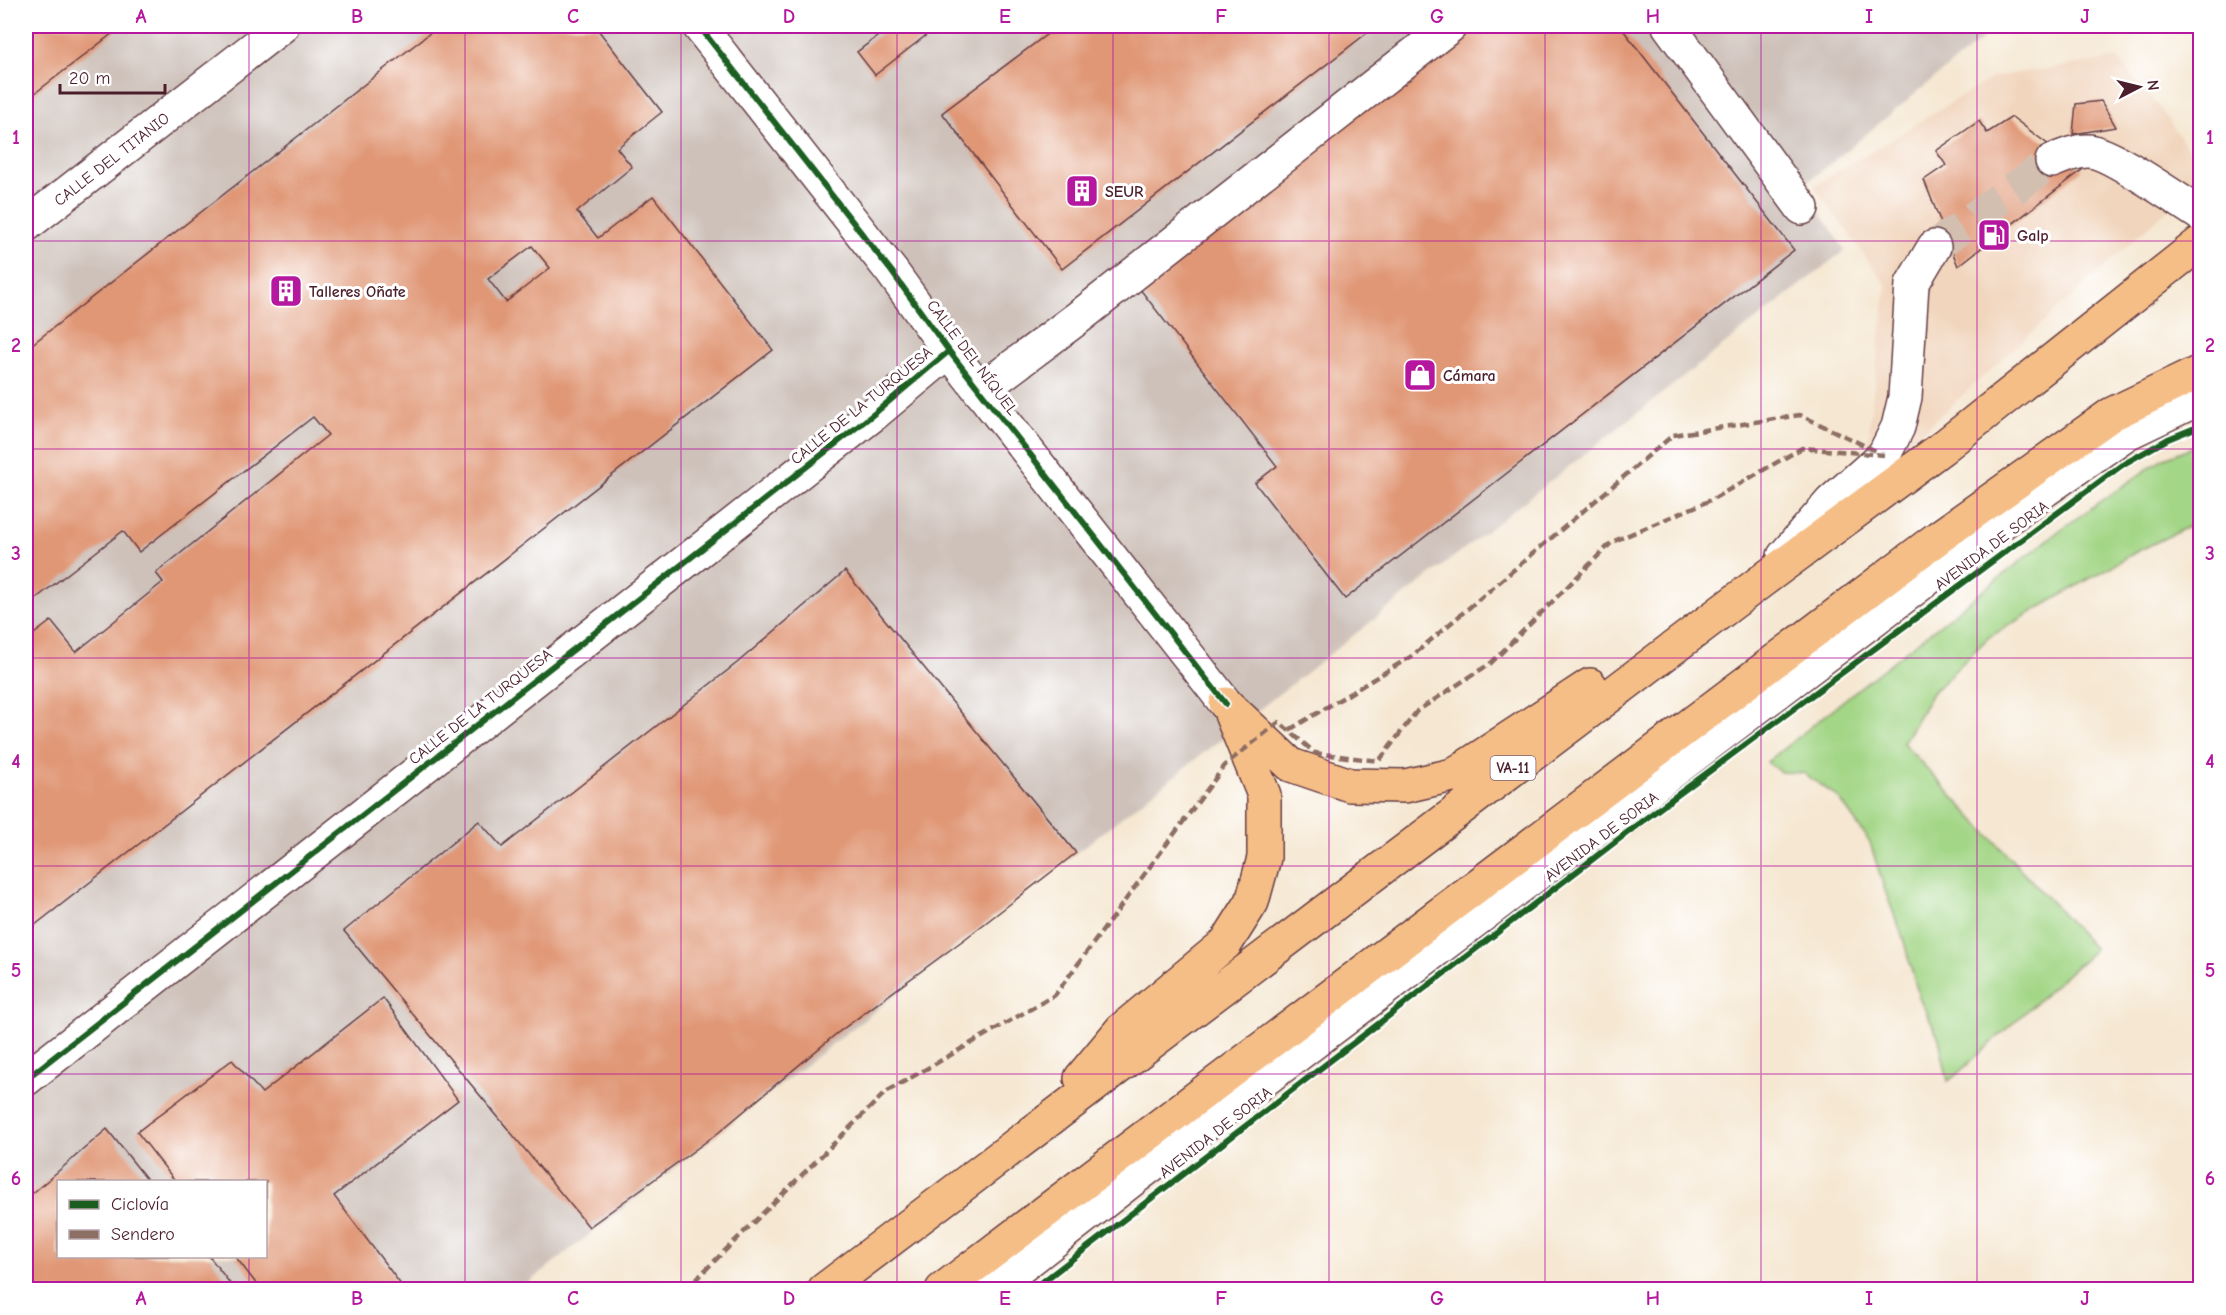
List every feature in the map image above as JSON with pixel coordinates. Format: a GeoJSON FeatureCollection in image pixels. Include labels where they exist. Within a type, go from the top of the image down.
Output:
{"type":"FeatureCollection","features":[{"type":"Feature","properties":{"kind":"highway","name":"VA-11"},"geometry":{"type":"LineString","coordinates":[[824,1290],[1763,580],[1942,448],[2200,243]]}},
{"type":"Feature","properties":{"kind":"highway"},"geometry":{"type":"LineString","coordinates":[[942,1290],[1939,537],[2112,414],[2200,372]]}},
{"type":"Feature","properties":{"kind":"highway"},"geometry":{"type":"LineString","coordinates":[[1226,704],[1291,765],[1350,785],[1405,786],[1453,775],[1589,686],[1763,580]]}},
{"type":"Feature","properties":{"kind":"highway"},"geometry":{"type":"LineString","coordinates":[[1047,1120],[1121,1030],[1226,943],[1252,902],[1264,858],[1264,795],[1226,704]]}},
{"type":"Feature","properties":{"kind":"street","name":"CALLE DEL TITANIO"},"geometry":{"type":"LineString","coordinates":[[26,225],[282,26]]}},
{"type":"Feature","properties":{"kind":"street","name":"CALLE DEL NÍQUEL"},"geometry":{"type":"LineString","coordinates":[[699,26],[892,272],[980,391],[1226,704]]}},
{"type":"Feature","properties":{"kind":"street"},"geometry":{"type":"LineString","coordinates":[[980,391],[1079,317],[1450,26]]}},
{"type":"Feature","properties":{"kind":"street"},"geometry":{"type":"LineString","coordinates":[[1669,26],[1802,208]]}},
{"type":"Feature","properties":{"kind":"street"},"geometry":{"type":"LineString","coordinates":[[2052,161],[2068,154],[2090,151],[2107,156],[2200,214]]}},
{"type":"Feature","properties":{"kind":"street"},"geometry":{"type":"LineString","coordinates":[[1763,580],[1831,502],[1884,455],[1898,427],[1905,397],[1912,284],[1934,247]]}},
{"type":"Feature","properties":{"kind":"street","name":"CALLE DE LA TURQUESA"},"geometry":{"type":"LineString","coordinates":[[26,1079],[866,420],[949,351]]}},
{"type":"Feature","properties":{"kind":"street","name":"AVENIDA DE SORIA"},"geometry":{"type":"LineString","coordinates":[[991,1290],[1142,1172],[2045,490],[2127,433],[2200,398]]}},
{"type":"Feature","properties":{"kind":"shaded area"},"geometry":{"type":"Polygon","coordinates":[[[26,26],[1980,26],[1987,35],[1803,186],[1845,250],[520,1289],[26,1290],[26,26]]]}},
{"type":"Feature","properties":{"kind":"shaded area","name":"Galp"},"geometry":{"type":"Polygon","coordinates":[[[2117,58],[2162,111],[2200,165],[2200,180],[1911,442],[1867,446],[1886,285],[1814,186],[1993,77],[2117,58]]]}},
{"type":"Feature","properties":{"kind":"green space"},"geometry":{"type":"Polygon","coordinates":[[[2200,444],[2200,521],[2136,552],[1989,637],[1932,693],[1903,743],[2095,949],[1948,1082],[1939,1039],[1919,997],[1903,938],[1870,842],[1838,797],[1803,773],[1780,772],[1767,762],[2064,527],[2162,459],[2200,444]]]}},
{"type":"Feature","properties":{"kind":"building"},"geometry":{"type":"Polygon","coordinates":[[[26,26],[122,26],[26,100],[26,26]]]}},
{"type":"Feature","properties":{"kind":"building"},"geometry":{"type":"Polygon","coordinates":[[[439,26],[595,26],[662,112],[617,148],[632,167],[577,212],[598,238],[653,196],[773,350],[26,932],[26,640],[51,621],[76,652],[163,582],[156,573],[328,435],[313,417],[139,552],[123,531],[26,606],[26,349],[439,26]],[[532,246],[488,279],[506,302],[550,268],[532,246]]]}},
{"type":"Feature","properties":{"kind":"building"},"geometry":{"type":"Polygon","coordinates":[[[891,26],[938,26],[875,75],[857,52],[891,26]]]}},
{"type":"Feature","properties":{"kind":"building","name":"SEUR"},"geometry":{"type":"Polygon","coordinates":[[[1058,26],[1376,26],[1062,269],[942,113],[1058,26]]]}},
{"type":"Feature","properties":{"kind":"building","name":"Cámara"},"geometry":{"type":"Polygon","coordinates":[[[1467,26],[1620,26],[1794,250],[1345,599],[1255,483],[1277,466],[1136,284],[1467,26]]]}},
{"type":"Feature","properties":{"kind":"building"},"geometry":{"type":"Polygon","coordinates":[[[2101,101],[2116,127],[2073,134],[2076,104],[2101,101]]]}},
{"type":"Feature","properties":{"kind":"building"},"geometry":{"type":"Polygon","coordinates":[[[2012,117],[2082,170],[1958,266],[1924,180],[1946,165],[1936,151],[1979,121],[1987,133],[2012,117]]]}},
{"type":"Feature","properties":{"kind":"building"},"geometry":{"type":"Polygon","coordinates":[[[845,571],[1076,853],[836,1034],[718,1133],[589,1227],[344,931],[479,821],[502,847],[737,663],[845,571]]]}},
{"type":"Feature","properties":{"kind":"building"},"geometry":{"type":"Polygon","coordinates":[[[383,998],[458,1100],[334,1196],[402,1286],[397,1290],[261,1290],[237,1258],[267,1258],[267,1180],[174,1180],[137,1132],[232,1060],[262,1093],[383,998]]]}},
{"type":"Feature","properties":{"kind":"building"},"geometry":{"type":"Polygon","coordinates":[[[107,1129],[147,1180],[57,1180],[57,1258],[211,1258],[235,1290],[26,1290],[26,1199],[107,1129]]]}},
{"type":"Feature","properties":{"kind":"tunnel"},"geometry":{"type":"LineString","coordinates":[[1934,247],[2052,161]]}},
{"type":"Feature","properties":{"kind":"marked path"},"geometry":{"type":"LineString","coordinates":[[1289,730],[1412,656],[1673,435],[1800,415],[1876,451]]}},
{"type":"Feature","properties":{"kind":"marked path"},"geometry":{"type":"LineString","coordinates":[[685,1290],[886,1092],[1055,995],[1226,764],[1279,722],[1315,753],[1379,761],[1417,711],[1491,663],[1612,542],[1711,500],[1802,448],[1884,455]]}},
{"type":"Feature","properties":{"kind":"cycle path"},"geometry":{"type":"LineString","coordinates":[[699,26],[892,272],[949,351],[1226,704]]}},
{"type":"Feature","properties":{"kind":"cycle path"},"geometry":{"type":"LineString","coordinates":[[26,1079],[875,413],[949,351]]}},
{"type":"Feature","properties":{"kind":"cycle path"},"geometry":{"type":"LineString","coordinates":[[1032,1290],[1641,822],[2122,465],[2168,439],[2200,426]]}},
{"type":"Feature","properties":{"kind":"place","name":"SEUR"},"geometry":{"type":"Point","coordinates":[1082,191]}},
{"type":"Feature","properties":{"kind":"place","name":"Galp"},"geometry":{"type":"Point","coordinates":[1994,235]}},
{"type":"Feature","properties":{"kind":"place","name":"Talleres Oñate"},"geometry":{"type":"Point","coordinates":[286,291]}},
{"type":"Feature","properties":{"kind":"place","name":"Cámara"},"geometry":{"type":"Point","coordinates":[1420,375]}}]}
